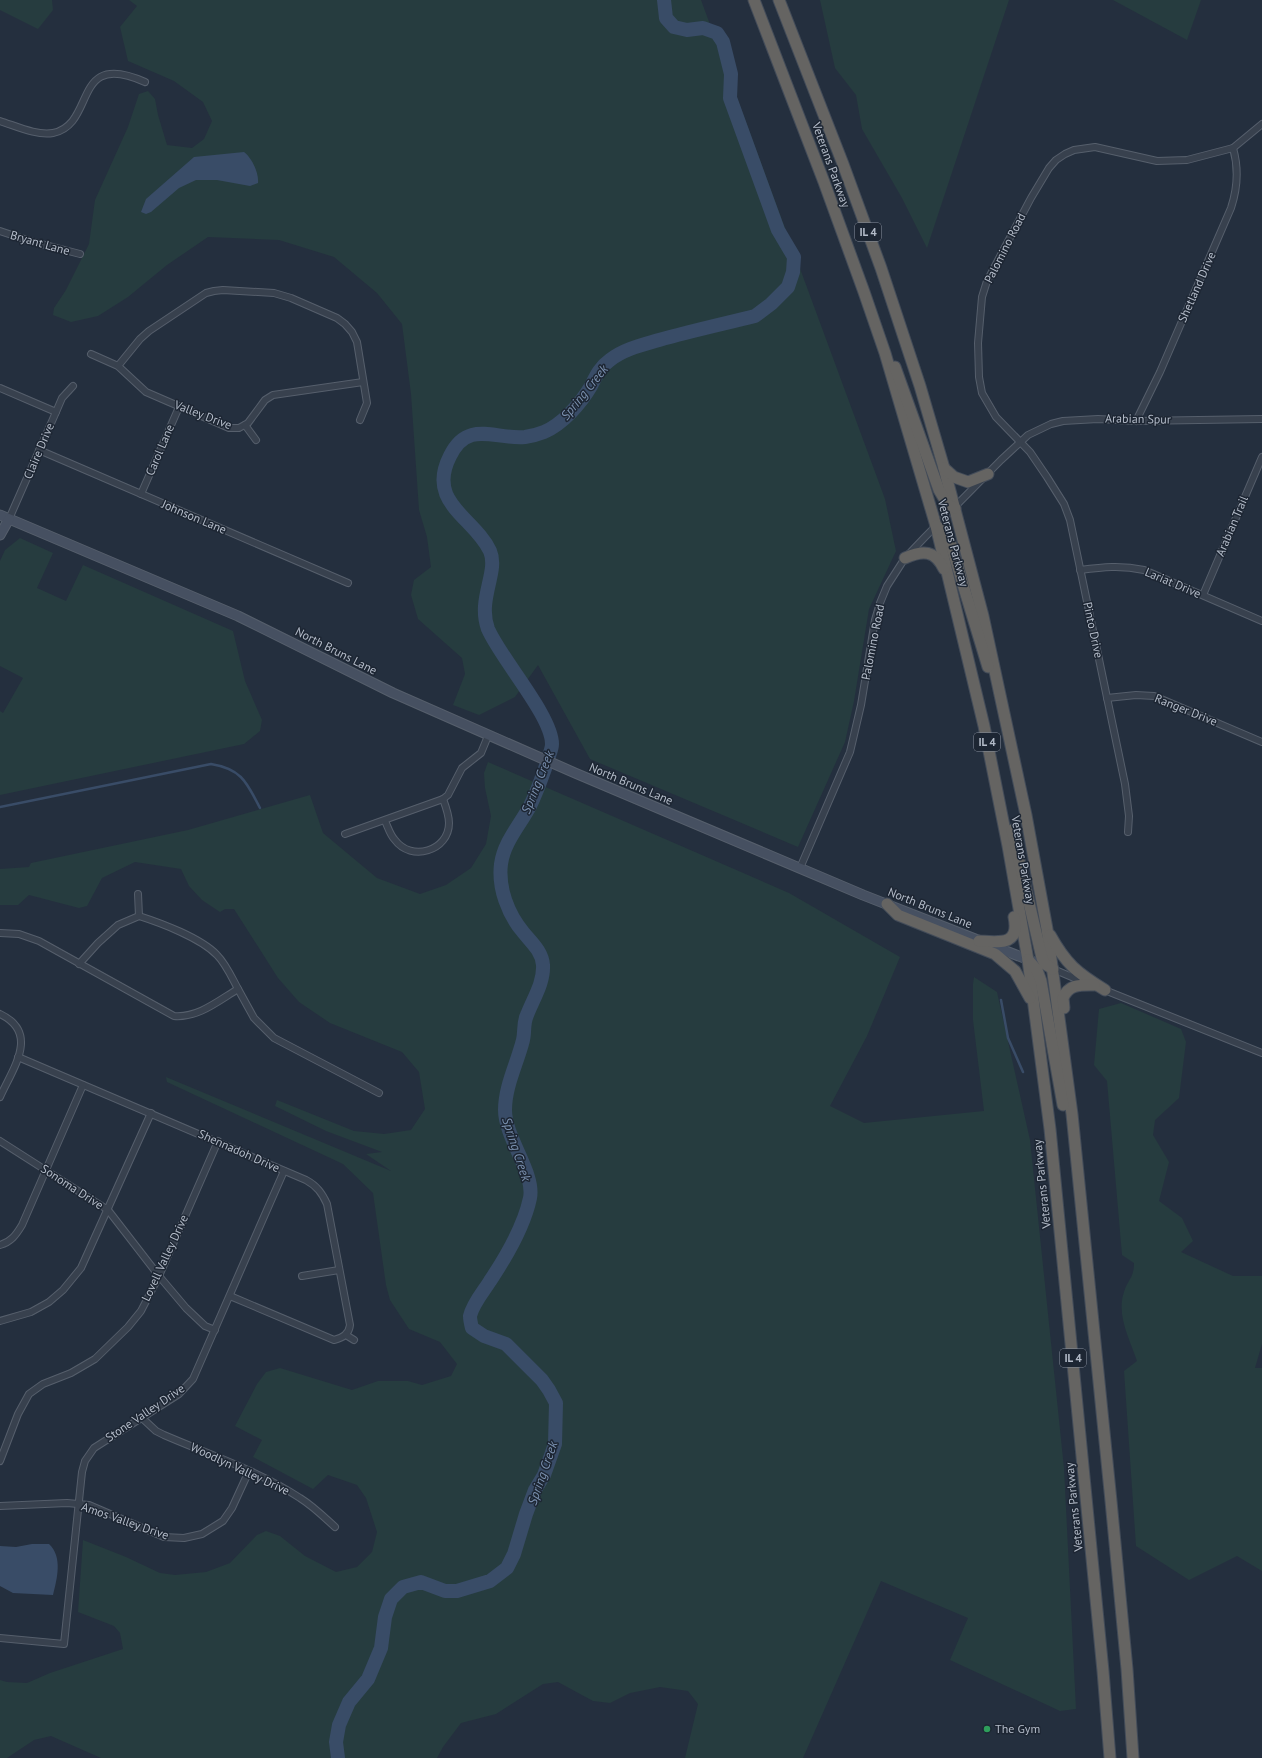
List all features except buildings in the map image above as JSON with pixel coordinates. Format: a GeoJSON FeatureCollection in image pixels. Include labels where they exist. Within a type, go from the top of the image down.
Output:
{"type":"FeatureCollection","features":[{"type":"Feature","properties":{"kind":"highway","name":"Veterans Parkway"},"geometry":{"type":"LineString","coordinates":[[754,0],[819,168],[875,325],[936,526],[972,672],[996,782],[1028,960],[1050,1129],[1104,1672],[1110,1758]]}},
{"type":"Feature","properties":{"kind":"highway","name":"Veterans Parkway"},"geometry":{"type":"LineString","coordinates":[[779,0],[843,164],[883,274],[944,468],[983,616],[1008,726],[1047,929],[1072,1114],[1127,1669],[1133,1758]]}},
{"type":"Feature","properties":{"kind":"highway"},"geometry":{"type":"LineString","coordinates":[[875,325],[895,365],[939,490],[948,505],[955,508]]}},
{"type":"Feature","properties":{"kind":"highway"},"geometry":{"type":"LineString","coordinates":[[944,468],[954,476],[968,482],[988,474]]}},
{"type":"Feature","properties":{"kind":"highway"},"geometry":{"type":"LineString","coordinates":[[936,526],[944,532],[951,545],[990,675],[1008,726]]}},
{"type":"Feature","properties":{"kind":"highway"},"geometry":{"type":"LineString","coordinates":[[905,558],[920,552],[930,554],[941,562],[949,580]]}},
{"type":"Feature","properties":{"kind":"highway"},"geometry":{"type":"LineString","coordinates":[[996,782],[1008,816],[1042,958],[1045,964],[1053,969]]}},
{"type":"Feature","properties":{"kind":"highway"},"geometry":{"type":"LineString","coordinates":[[979,941],[1005,941],[1010,939],[1015,932],[1015,922],[1001,843],[999,802]]}},
{"type":"Feature","properties":{"kind":"highway"},"geometry":{"type":"LineString","coordinates":[[887,904],[898,915],[995,954],[1003,959],[1018,975],[1034,1007]]}},
{"type":"Feature","properties":{"kind":"highway"},"geometry":{"type":"LineString","coordinates":[[1047,929],[1068,963],[1076,971],[1105,990]]}},
{"type":"Feature","properties":{"kind":"highway"},"geometry":{"type":"LineString","coordinates":[[1028,960],[1037,970],[1041,981],[1065,1114],[1078,1170]]}},
{"type":"Feature","properties":{"kind":"highway"},"geometry":{"type":"LineString","coordinates":[[1072,1114],[1075,1089],[1063,998],[1065,993],[1072,987],[1094,986]]}},
{"type":"Feature","properties":{"kind":"main road","name":"North Bruns Lane"},"geometry":{"type":"LineString","coordinates":[[0,515],[238,616],[393,693],[575,774],[887,904],[1053,969]]}},
{"type":"Feature","properties":{"kind":"main road"},"geometry":{"type":"LineString","coordinates":[[0,536],[9,519]]}},
{"type":"Feature","properties":{"kind":"street"},"geometry":{"type":"LineString","coordinates":[[0,121],[41,133],[54,133],[68,126],[74,120],[91,86],[106,75],[122,73],[145,82]]}},
{"type":"Feature","properties":{"kind":"street","name":"Palomino Road"},"geometry":{"type":"LineString","coordinates":[[800,868],[850,752],[861,706],[872,638],[880,603],[893,576],[905,558],[1020,442],[996,417],[982,393],[979,377],[979,319],[982,296],[987,281],[1031,198],[1056,160],[1074,150],[1095,147],[1157,161],[1187,160],[1233,148],[1262,124]]}},
{"type":"Feature","properties":{"kind":"street","name":"Shetland Drive"},"geometry":{"type":"LineString","coordinates":[[1136,421],[1160,372],[1237,192],[1237,160],[1233,148]]}},
{"type":"Feature","properties":{"kind":"street","name":"Bryant Lane"},"geometry":{"type":"LineString","coordinates":[[0,231],[30,241],[80,254]]}},
{"type":"Feature","properties":{"kind":"street"},"geometry":{"type":"LineString","coordinates":[[118,366],[140,339],[206,293],[224,290],[283,295],[337,318],[345,324],[357,342],[367,403],[360,420]]}},
{"type":"Feature","properties":{"kind":"street","name":"Valley Drive"},"geometry":{"type":"LineString","coordinates":[[91,354],[118,366],[146,392],[229,428],[239,428],[248,423],[265,400],[273,395],[363,382]]}},
{"type":"Feature","properties":{"kind":"street","name":"Claire Drive"},"geometry":{"type":"LineString","coordinates":[[9,519],[62,398],[73,386]]}},
{"type":"Feature","properties":{"kind":"street"},"geometry":{"type":"LineString","coordinates":[[0,388],[56,412]]}},
{"type":"Feature","properties":{"kind":"street","name":"Carol Lane"},"geometry":{"type":"LineString","coordinates":[[141,494],[179,407]]}},
{"type":"Feature","properties":{"kind":"street","name":"Arabian Spur"},"geometry":{"type":"LineString","coordinates":[[1020,442],[1041,428],[1064,421],[1098,418],[1136,421],[1262,419]]}},
{"type":"Feature","properties":{"kind":"street"},"geometry":{"type":"LineString","coordinates":[[245,425],[256,440]]}},
{"type":"Feature","properties":{"kind":"street","name":"Pinto Drive"},"geometry":{"type":"LineString","coordinates":[[1020,442],[1030,452],[1064,504],[1070,520],[1128,803],[1128,832]]}},
{"type":"Feature","properties":{"kind":"street","name":"Johnson Lane"},"geometry":{"type":"LineString","coordinates":[[39,450],[348,583]]}},
{"type":"Feature","properties":{"kind":"street","name":"Arabian Trail"},"geometry":{"type":"LineString","coordinates":[[1203,595],[1262,457]]}},
{"type":"Feature","properties":{"kind":"street","name":"Lariat Drive"},"geometry":{"type":"LineString","coordinates":[[1080,570],[1110,566],[1127,566],[1144,570],[1262,621]]}},
{"type":"Feature","properties":{"kind":"street","name":"Ranger Drive"},"geometry":{"type":"LineString","coordinates":[[1107,698],[1136,695],[1154,696],[1262,742]]}},
{"type":"Feature","properties":{"kind":"street"},"geometry":{"type":"LineString","coordinates":[[345,834],[443,800],[448,795],[462,768],[480,753],[488,736]]}},
{"type":"Feature","properties":{"kind":"street"},"geometry":{"type":"LineString","coordinates":[[385,821],[393,837],[401,847],[416,852],[432,850],[445,839],[448,831],[448,810],[443,800]]}},
{"type":"Feature","properties":{"kind":"street"},"geometry":{"type":"LineString","coordinates":[[138,894],[139,916]]}},
{"type":"Feature","properties":{"kind":"street"},"geometry":{"type":"LineString","coordinates":[[79,964],[98,943],[118,925],[139,916],[157,922],[209,948],[218,956],[254,1018],[274,1038],[379,1093]]}},
{"type":"Feature","properties":{"kind":"street"},"geometry":{"type":"LineString","coordinates":[[0,933],[19,934],[39,941],[174,1016],[197,1013],[238,989]]}},
{"type":"Feature","properties":{"kind":"street","name":"North Bruns Lane"},"geometry":{"type":"LineString","coordinates":[[1053,969],[1262,1053]]}},
{"type":"Feature","properties":{"kind":"street"},"geometry":{"type":"LineString","coordinates":[[0,1014],[15,1023],[22,1038],[18,1057],[0,1097]]}},
{"type":"Feature","properties":{"kind":"street","name":"Shennadoh Drive"},"geometry":{"type":"LineString","coordinates":[[18,1057],[218,1141],[314,1184],[322,1194],[327,1204],[350,1324],[346,1335]]}},
{"type":"Feature","properties":{"kind":"street"},"geometry":{"type":"LineString","coordinates":[[0,1246],[7,1243],[19,1230],[83,1085]]}},
{"type":"Feature","properties":{"kind":"street"},"geometry":{"type":"LineString","coordinates":[[0,1321],[31,1312],[49,1302],[63,1290],[77,1274],[87,1258],[151,1113]]}},
{"type":"Feature","properties":{"kind":"street","name":"Sonoma Drive"},"geometry":{"type":"LineString","coordinates":[[0,1141],[108,1210],[186,1308],[205,1326],[215,1330]]}},
{"type":"Feature","properties":{"kind":"street","name":"Lovell Valley Drive"},"geometry":{"type":"LineString","coordinates":[[0,1461],[18,1414],[29,1394],[43,1384],[84,1366],[113,1344],[141,1310],[160,1276],[218,1141]]}},
{"type":"Feature","properties":{"kind":"street","name":"Stone Valley Drive"},"geometry":{"type":"LineString","coordinates":[[0,1638],[64,1644],[78,1504],[85,1461],[89,1454],[101,1442],[179,1394],[193,1379],[284,1171]]}},
{"type":"Feature","properties":{"kind":"street"},"geometry":{"type":"LineString","coordinates":[[302,1276],[339,1270]]}},
{"type":"Feature","properties":{"kind":"street"},"geometry":{"type":"LineString","coordinates":[[230,1296],[334,1340],[340,1339],[346,1335],[354,1340]]}},
{"type":"Feature","properties":{"kind":"street","name":"Woodlyn Valley Drive"},"geometry":{"type":"LineString","coordinates":[[141,1417],[164,1435],[249,1471],[296,1495],[318,1511],[335,1527]]}},
{"type":"Feature","properties":{"kind":"street","name":"Amos Valley Drive"},"geometry":{"type":"LineString","coordinates":[[0,1506],[78,1504],[95,1508],[164,1537],[184,1538],[202,1534],[216,1526],[228,1515],[249,1471]]}},
{"type":"Feature","properties":{"kind":"green space"},"geometry":{"type":"Polygon","coordinates":[[[0,0],[52,0],[53,10],[38,29],[0,10],[0,0]]]}},
{"type":"Feature","properties":{"kind":"green space"},"geometry":{"type":"Polygon","coordinates":[[[129,0],[701,0],[885,499],[896,551],[869,609],[854,701],[845,742],[798,847],[590,759],[538,665],[515,697],[479,715],[453,705],[465,674],[462,658],[418,619],[411,595],[414,580],[431,567],[427,537],[419,510],[411,394],[402,324],[377,293],[334,257],[279,240],[208,237],[167,265],[128,297],[98,316],[71,322],[53,315],[54,308],[66,290],[89,244],[95,200],[128,127],[139,94],[148,91],[155,99],[167,145],[192,148],[204,139],[212,121],[203,102],[174,81],[128,61],[120,27],[137,6],[129,0]]]}},
{"type":"Feature","properties":{"kind":"green space"},"geometry":{"type":"Polygon","coordinates":[[[820,0],[1009,0],[927,248],[902,198],[862,129],[856,95],[835,68],[820,0]]]}},
{"type":"Feature","properties":{"kind":"green space"},"geometry":{"type":"Polygon","coordinates":[[[1113,0],[1201,0],[1187,40],[1113,0]]]}},
{"type":"Feature","properties":{"kind":"green space"},"geometry":{"type":"Polygon","coordinates":[[[20,538],[53,553],[37,588],[66,601],[83,565],[233,631],[245,681],[262,720],[260,731],[244,744],[0,795],[0,711],[3,713],[23,678],[0,666],[0,561],[5,550],[20,538]]]}},
{"type":"Feature","properties":{"kind":"green space"},"geometry":{"type":"Polygon","coordinates":[[[488,762],[789,893],[900,957],[867,1036],[830,1106],[864,1123],[984,1111],[973,1020],[974,977],[997,992],[1030,1140],[1064,1468],[1076,1709],[1060,1711],[950,1660],[968,1618],[881,1581],[803,1758],[685,1758],[698,1704],[688,1691],[660,1687],[630,1693],[610,1703],[593,1701],[558,1682],[543,1684],[496,1714],[461,1723],[443,1747],[437,1758],[101,1758],[51,1736],[34,1740],[7,1758],[0,1758],[0,1680],[7,1682],[27,1683],[50,1673],[123,1649],[120,1633],[114,1626],[78,1612],[83,1540],[126,1557],[160,1573],[175,1575],[206,1572],[230,1563],[257,1535],[266,1531],[280,1536],[305,1556],[336,1572],[357,1567],[372,1552],[377,1532],[366,1498],[357,1485],[328,1475],[313,1489],[253,1457],[262,1440],[235,1426],[257,1384],[266,1372],[280,1368],[352,1390],[378,1381],[408,1381],[422,1385],[451,1376],[457,1364],[440,1342],[409,1329],[390,1300],[386,1285],[373,1193],[343,1164],[167,1082],[166,1077],[391,1171],[366,1154],[382,1152],[326,1131],[275,1106],[277,1100],[354,1131],[384,1134],[411,1130],[425,1109],[419,1072],[402,1052],[330,1023],[299,1002],[278,978],[234,909],[225,909],[220,912],[202,900],[189,886],[181,869],[135,862],[102,878],[87,906],[79,908],[29,895],[18,905],[0,905],[0,869],[29,867],[31,863],[188,830],[310,795],[323,833],[377,878],[420,894],[446,885],[471,868],[486,844],[491,816],[485,788],[484,773],[488,762]]]}},
{"type":"Feature","properties":{"kind":"green space"},"geometry":{"type":"Polygon","coordinates":[[[1121,1003],[1181,1029],[1186,1042],[1179,1098],[1155,1120],[1153,1135],[1169,1162],[1159,1201],[1182,1218],[1193,1241],[1181,1252],[1233,1276],[1262,1276],[1262,1344],[1255,1368],[1262,1368],[1262,1571],[1237,1556],[1189,1580],[1136,1546],[1124,1371],[1137,1361],[1125,1327],[1122,1310],[1124,1292],[1132,1275],[1134,1263],[1122,1255],[1107,1081],[1094,1065],[1099,1009],[1121,1003]]]}},
{"type":"Feature","properties":{"kind":"water"},"geometry":{"type":"Polygon","coordinates":[[[244,152],[250,158],[254,166],[258,183],[250,186],[217,180],[196,180],[179,188],[151,212],[146,214],[141,212],[146,199],[194,157],[244,152]]]}},
{"type":"Feature","properties":{"kind":"water"},"geometry":{"type":"Polygon","coordinates":[[[32,1544],[49,1544],[56,1555],[58,1568],[53,1595],[13,1593],[0,1586],[0,1546],[16,1547],[32,1544]]]}},
{"type":"Feature","properties":{"kind":"waterway","name":"Spring Creek"},"geometry":{"type":"LineString","coordinates":[[338,1758],[336,1742],[339,1725],[349,1702],[368,1679],[381,1648],[385,1617],[391,1599],[403,1587],[421,1582],[445,1591],[457,1591],[490,1581],[507,1568],[514,1554],[535,1490],[544,1475],[555,1444],[556,1403],[549,1390],[542,1380],[506,1344],[484,1336],[472,1328],[470,1320],[471,1311],[502,1262],[519,1231],[530,1198],[528,1178],[506,1121],[505,1110],[507,1092],[521,1049],[526,1018],[540,985],[543,965],[541,955],[518,925],[509,909],[505,900],[500,873],[505,848],[533,801],[547,763],[552,744],[550,732],[544,718],[503,656],[488,629],[485,618],[485,607],[492,568],[490,551],[483,539],[448,498],[444,486],[444,472],[450,456],[457,445],[465,438],[483,434],[525,437],[544,432],[558,424],[577,406],[587,393],[601,369],[615,356],[627,350],[646,344],[755,316],[771,304],[788,287],[793,272],[794,257],[778,230],[730,98],[731,74],[723,42],[717,33],[703,28],[687,30],[674,27],[666,18],[664,0]]}},
{"type":"Feature","properties":{"kind":"waterway"},"geometry":{"type":"LineString","coordinates":[[0,807],[211,764],[230,769],[242,778],[247,784],[260,808]]}},
{"type":"Feature","properties":{"kind":"waterway"},"geometry":{"type":"LineString","coordinates":[[1001,1000],[1008,1038],[1023,1072]]}},
{"type":"Feature","properties":{"kind":"place","name":"The Gym"},"geometry":{"type":"Point","coordinates":[987,1729]}}]}
